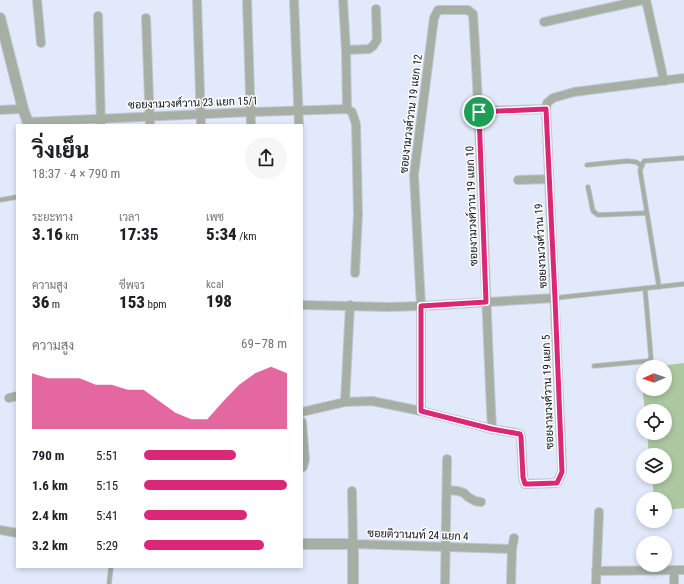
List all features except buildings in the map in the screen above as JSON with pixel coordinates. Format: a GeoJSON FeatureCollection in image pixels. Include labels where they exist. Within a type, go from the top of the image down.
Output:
{"type":"FeatureCollection","features":[{"type":"Feature","properties":{"kind":"street"},"geometry":{"type":"LineString","coordinates":[[37,0],[41,43]]}},
{"type":"Feature","properties":{"kind":"street"},"geometry":{"type":"LineString","coordinates":[[197,0],[201,124]]}},
{"type":"Feature","properties":{"kind":"street"},"geometry":{"type":"LineString","coordinates":[[247,0],[251,124]]}},
{"type":"Feature","properties":{"kind":"street"},"geometry":{"type":"LineString","coordinates":[[294,0],[299,124]]}},
{"type":"Feature","properties":{"kind":"street"},"geometry":{"type":"LineString","coordinates":[[343,0],[347,109],[352,112],[356,124],[358,214],[354,273]]}},
{"type":"Feature","properties":{"kind":"street"},"geometry":{"type":"LineString","coordinates":[[544,22],[641,0],[664,81]]}},
{"type":"Feature","properties":{"kind":"street"},"geometry":{"type":"LineString","coordinates":[[346,50],[369,49],[373,46],[377,40],[376,9]]}},
{"type":"Feature","properties":{"kind":"street","name":"ซอยงามวงศ์วาน 19 แยก 12"},"geometry":{"type":"LineString","coordinates":[[421,306],[414,175],[434,18],[438,10],[468,10],[473,14]]}},
{"type":"Feature","properties":{"kind":"street","name":"ซอยงามวงศ์วาน 19 แยก 10"},"geometry":{"type":"LineString","coordinates":[[473,14],[479,112],[492,429]]}},
{"type":"Feature","properties":{"kind":"street"},"geometry":{"type":"LineString","coordinates":[[98,16],[100,122]]}},
{"type":"Feature","properties":{"kind":"street"},"geometry":{"type":"LineString","coordinates":[[0,18],[29,124]]}},
{"type":"Feature","properties":{"kind":"street"},"geometry":{"type":"LineString","coordinates":[[146,18],[150,124]]}},
{"type":"Feature","properties":{"kind":"street"},"geometry":{"type":"LineString","coordinates":[[479,112],[546,109],[547,103],[553,98],[574,92],[684,78]]}},
{"type":"Feature","properties":{"kind":"street"},"geometry":{"type":"LineString","coordinates":[[0,110],[24,109]]}},
{"type":"Feature","properties":{"kind":"street","name":"ซอยงามวงศ์วาน 23 แยก 15/1"},"geometry":{"type":"LineString","coordinates":[[29,124],[100,122],[150,116],[347,109]]}},
{"type":"Feature","properties":{"kind":"street","name":"ซอยงามวงศ์วาน 19"},"geometry":{"type":"LineString","coordinates":[[303,305],[388,307],[555,298],[546,109]]}},
{"type":"Feature","properties":{"kind":"street"},"geometry":{"type":"LineString","coordinates":[[518,180],[549,179]]}},
{"type":"Feature","properties":{"kind":"street","name":"ซอยงามวงศ์วาน 19 แยก 5"},"geometry":{"type":"LineString","coordinates":[[492,429],[520,434],[523,477],[525,484],[557,483],[562,472],[562,465],[555,298]]}},
{"type":"Feature","properties":{"kind":"street"},"geometry":{"type":"LineString","coordinates":[[345,402],[350,305]]}},
{"type":"Feature","properties":{"kind":"street"},"geometry":{"type":"LineString","coordinates":[[421,306],[421,411]]}},
{"type":"Feature","properties":{"kind":"street"},"geometry":{"type":"LineString","coordinates":[[303,412],[345,402],[372,401],[421,411],[492,429]]}},
{"type":"Feature","properties":{"kind":"street"},"geometry":{"type":"LineString","coordinates":[[445,584],[447,459]]}},
{"type":"Feature","properties":{"kind":"street"},"geometry":{"type":"LineString","coordinates":[[447,490],[464,493],[475,501],[481,502]]}},
{"type":"Feature","properties":{"kind":"street","name":"ซอยติวานนท์ 24 แยก 4"},"geometry":{"type":"LineString","coordinates":[[352,491],[353,544],[512,549]]}},
{"type":"Feature","properties":{"kind":"street"},"geometry":{"type":"LineString","coordinates":[[596,584],[599,512]]}},
{"type":"Feature","properties":{"kind":"street"},"geometry":{"type":"LineString","coordinates":[[0,530],[16,533]]}},
{"type":"Feature","properties":{"kind":"street"},"geometry":{"type":"LineString","coordinates":[[511,584],[512,549],[514,538]]}},
{"type":"Feature","properties":{"kind":"street"},"geometry":{"type":"LineString","coordinates":[[303,544],[353,544],[353,584]]}},
{"type":"Feature","properties":{"kind":"street"},"geometry":{"type":"LineString","coordinates":[[674,570],[674,584]]}},
{"type":"Feature","properties":{"kind":"street"},"geometry":{"type":"LineString","coordinates":[[596,571],[684,570]]}},
{"type":"Feature","properties":{"kind":"lane"},"geometry":{"type":"LineString","coordinates":[[659,287],[640,170],[644,161],[684,158]]}},
{"type":"Feature","properties":{"kind":"lane"},"geometry":{"type":"LineString","coordinates":[[587,165],[627,161],[636,162],[642,166]]}},
{"type":"Feature","properties":{"kind":"lane"},"geometry":{"type":"LineString","coordinates":[[588,187],[593,211],[598,215],[647,212]]}},
{"type":"Feature","properties":{"kind":"lane"},"geometry":{"type":"LineString","coordinates":[[0,200],[16,197]]}},
{"type":"Feature","properties":{"kind":"lane"},"geometry":{"type":"LineString","coordinates":[[555,298],[684,284]]}},
{"type":"Feature","properties":{"kind":"lane"},"geometry":{"type":"LineString","coordinates":[[594,366],[648,361],[651,358],[645,288]]}},
{"type":"Feature","properties":{"kind":"lane"},"geometry":{"type":"LineString","coordinates":[[109,584],[111,568]]}},
{"type":"Feature","properties":{"kind":"green space"},"geometry":{"type":"Polygon","coordinates":[[[684,363],[684,508],[672,509],[672,492],[653,492],[653,484],[672,484],[672,448],[648,448],[648,440],[672,440],[672,404],[644,404],[643,396],[672,396],[672,364],[684,363]]]}},
{"type":"Feature","properties":{"kind":"route"},"geometry":{"type":"LineString","coordinates":[[546,109],[562,465],[562,472],[557,483],[525,484],[523,477],[520,434],[516,432],[492,429],[421,411],[421,306],[486,302],[479,112],[546,109]]}}]}
